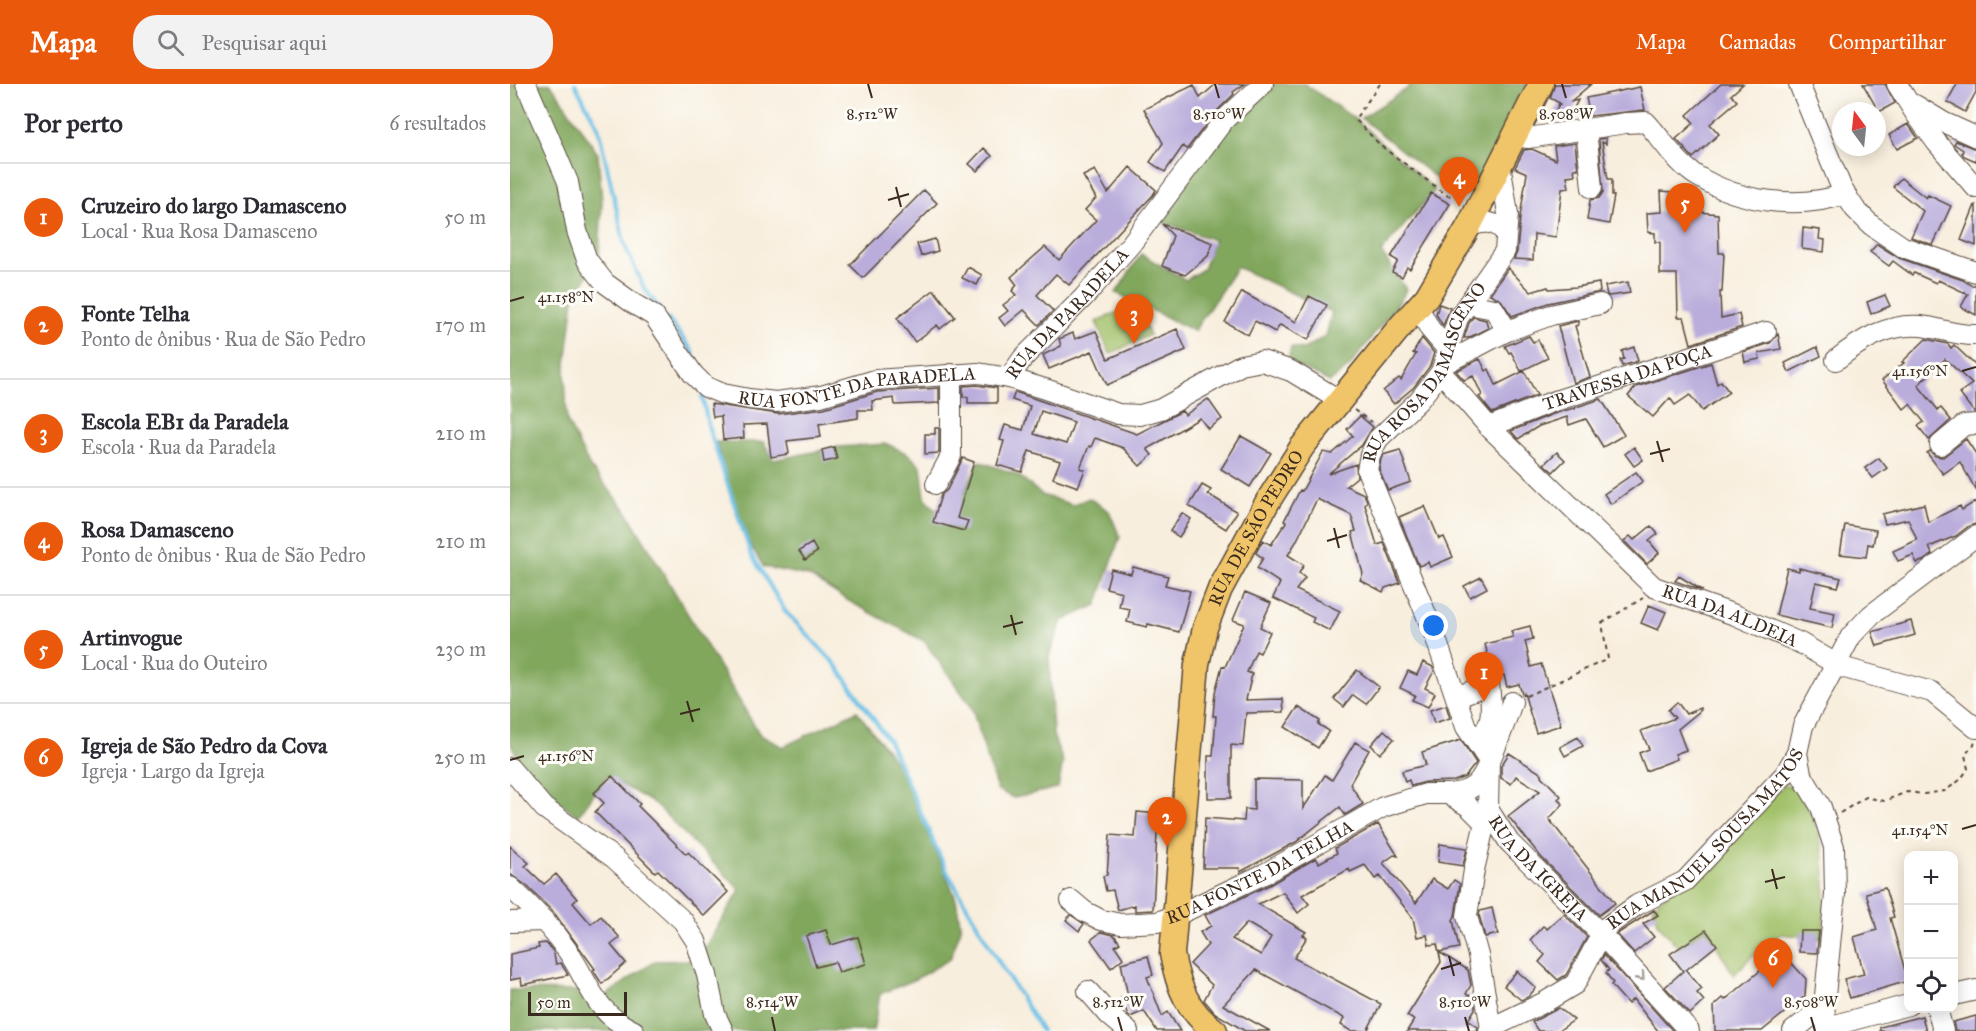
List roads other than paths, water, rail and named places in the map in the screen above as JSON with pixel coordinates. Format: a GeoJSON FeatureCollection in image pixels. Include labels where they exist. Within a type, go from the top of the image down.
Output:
{"type":"FeatureCollection","features":[{"type":"Feature","properties":{"kind":"main road","name":"RUA DE SÃO PEDRO"},"geometry":{"type":"LineString","coordinates":[[1215,1031],[1190,1008],[1175,972],[1172,954],[1197,664],[1205,628],[1220,589],[1268,501],[1302,447],[1427,297],[1469,226],[1541,84]]}},
{"type":"Feature","properties":{"kind":"street","name":"RUA FONTE DA PARADELA"},"geometry":{"type":"LineString","coordinates":[[525,84],[568,182],[577,231],[587,260],[605,283],[654,316],[693,374],[706,387],[723,394],[776,402],[821,396],[875,381],[978,373],[1009,378]]}},
{"type":"Feature","properties":{"kind":"street","name":"RUA DA PARADELA"},"geometry":{"type":"LineString","coordinates":[[1263,84],[1224,120],[1131,244],[1084,297],[1023,358],[1009,378],[1118,414],[1140,415],[1161,409],[1241,365],[1262,361],[1291,371],[1339,400]]}},
{"type":"Feature","properties":{"kind":"street"},"geometry":{"type":"LineString","coordinates":[[1799,84],[1845,194],[1854,209],[1871,225],[1903,247],[1976,272]]}},
{"type":"Feature","properties":{"kind":"street"},"geometry":{"type":"LineString","coordinates":[[1901,91],[1943,122],[1976,137]]}},
{"type":"Feature","properties":{"kind":"street"},"geometry":{"type":"LineString","coordinates":[[1901,91],[1937,143],[1976,188]]}},
{"type":"Feature","properties":{"kind":"street"},"geometry":{"type":"LineString","coordinates":[[1514,136],[1527,138],[1646,122],[1696,175],[1729,191],[1789,202],[1825,201],[1845,194]]}},
{"type":"Feature","properties":{"kind":"street"},"geometry":{"type":"LineString","coordinates":[[1586,129],[1592,188]]}},
{"type":"Feature","properties":{"kind":"street","name":"RUA ROSA DAMASCENO"},"geometry":{"type":"LineString","coordinates":[[1489,761],[1466,727],[1435,636],[1367,470],[1378,440],[1419,400],[1445,362],[1458,318],[1505,251],[1508,214],[1500,163]]}},
{"type":"Feature","properties":{"kind":"street"},"geometry":{"type":"LineString","coordinates":[[1469,226],[1482,222],[1496,224],[1506,234]]}},
{"type":"Feature","properties":{"kind":"street"},"geometry":{"type":"LineString","coordinates":[[1468,304],[1494,309],[1507,331]]}},
{"type":"Feature","properties":{"kind":"street"},"geometry":{"type":"LineString","coordinates":[[1445,362],[1507,331],[1551,315],[1600,304]]}},
{"type":"Feature","properties":{"kind":"street","name":"RUA DA ALDEIA"},"geometry":{"type":"LineString","coordinates":[[1418,307],[1445,362],[1490,427],[1654,587],[1735,615],[1800,643],[1835,664],[1932,692],[1976,728]]}},
{"type":"Feature","properties":{"kind":"street"},"geometry":{"type":"LineString","coordinates":[[1836,360],[1857,343],[1878,332],[1900,326],[1921,326],[1963,336],[1976,335]]}},
{"type":"Feature","properties":{"kind":"street","name":"TRAVESSA DA POÇA"},"geometry":{"type":"LineString","coordinates":[[1490,427],[1549,403],[1766,332]]}},
{"type":"Feature","properties":{"kind":"street"},"geometry":{"type":"LineString","coordinates":[[936,484],[951,456],[951,374]]}},
{"type":"Feature","properties":{"kind":"street"},"geometry":{"type":"LineString","coordinates":[[1940,445],[1964,425],[1976,424]]}},
{"type":"Feature","properties":{"kind":"street","name":"RUA MANUEL SOUSA MATOS"},"geometry":{"type":"LineString","coordinates":[[1490,1030],[1575,984],[1605,928],[1637,905],[1685,881],[1785,774],[1797,753],[1803,726],[1851,636],[1871,615],[1976,536]]}},
{"type":"Feature","properties":{"kind":"street"},"geometry":{"type":"LineString","coordinates":[[1456,697],[1489,684],[1491,705],[1489,728],[1477,743]]}},
{"type":"Feature","properties":{"kind":"street"},"geometry":{"type":"LineString","coordinates":[[1490,1030],[1478,955],[1467,916],[1486,816],[1489,761],[1512,702]]}},
{"type":"Feature","properties":{"kind":"street"},"geometry":{"type":"LineString","coordinates":[[1797,753],[1801,774],[1821,807],[1834,847],[1835,894],[1824,1006],[1827,1029],[1904,1006]]}},
{"type":"Feature","properties":{"kind":"street","name":"RUA FONTE DA TELHA"},"geometry":{"type":"LineString","coordinates":[[1071,900],[1084,911],[1101,920],[1121,924],[1157,922],[1175,916],[1264,874],[1383,807],[1426,794],[1463,792],[1476,785],[1489,761]]}},
{"type":"Feature","properties":{"kind":"street"},"geometry":{"type":"LineString","coordinates":[[510,768],[544,808],[614,858],[683,921],[696,941],[707,975],[715,1014],[723,1031]]}},
{"type":"Feature","properties":{"kind":"street"},"geometry":{"type":"LineString","coordinates":[[1448,794],[1486,816]]}},
{"type":"Feature","properties":{"kind":"street","name":"RUA DA IGREJA"},"geometry":{"type":"LineString","coordinates":[[1486,816],[1601,934],[1689,1031]]}},
{"type":"Feature","properties":{"kind":"street"},"geometry":{"type":"LineString","coordinates":[[510,887],[545,921],[568,951],[592,995],[605,1012],[634,1031]]}},
{"type":"Feature","properties":{"kind":"street"},"geometry":{"type":"LineString","coordinates":[[510,922],[545,921]]}},
{"type":"Feature","properties":{"kind":"street"},"geometry":{"type":"LineString","coordinates":[[1958,993],[1976,990]]}},
{"type":"Feature","properties":{"kind":"street"},"geometry":{"type":"LineString","coordinates":[[1088,991],[1128,1031]]}},
{"type":"Feature","properties":{"kind":"street"},"geometry":{"type":"LineString","coordinates":[[1793,1031],[1824,1006]]}},
{"type":"Feature","properties":{"kind":"street"},"geometry":{"type":"LineString","coordinates":[[1938,1013],[1943,1031]]}},
{"type":"Feature","properties":{"kind":"waterway"},"geometry":{"type":"LineString","coordinates":[[575,84],[598,127],[625,246],[644,288],[661,311]]}},
{"type":"Feature","properties":{"kind":"waterway"},"geometry":{"type":"LineString","coordinates":[[668,319],[693,352],[695,363]]}},
{"type":"Feature","properties":{"kind":"waterway"},"geometry":{"type":"LineString","coordinates":[[702,396],[709,429],[751,554],[785,611],[836,665],[889,741],[946,870],[1042,1031]]}},
{"type":"Feature","properties":{"kind":"place","name":"Rosa Damasceno"},"geometry":{"type":"Point","coordinates":[1459,207]}},
{"type":"Feature","properties":{"kind":"place","name":"Artinvogue"},"geometry":{"type":"Point","coordinates":[1685,233]}},
{"type":"Feature","properties":{"kind":"place","name":"Escola EB1 da Paradela"},"geometry":{"type":"Point","coordinates":[1134,344]}},
{"type":"Feature","properties":{"kind":"place","name":"Cruzeiro do largo Damasceno"},"geometry":{"type":"Point","coordinates":[1484,702]}},
{"type":"Feature","properties":{"kind":"place","name":"Fonte Telha"},"geometry":{"type":"Point","coordinates":[1167,847]}},
{"type":"Feature","properties":{"kind":"place","name":"Igreja de São Pedro da Cova"},"geometry":{"type":"Point","coordinates":[1773,988]}}]}
